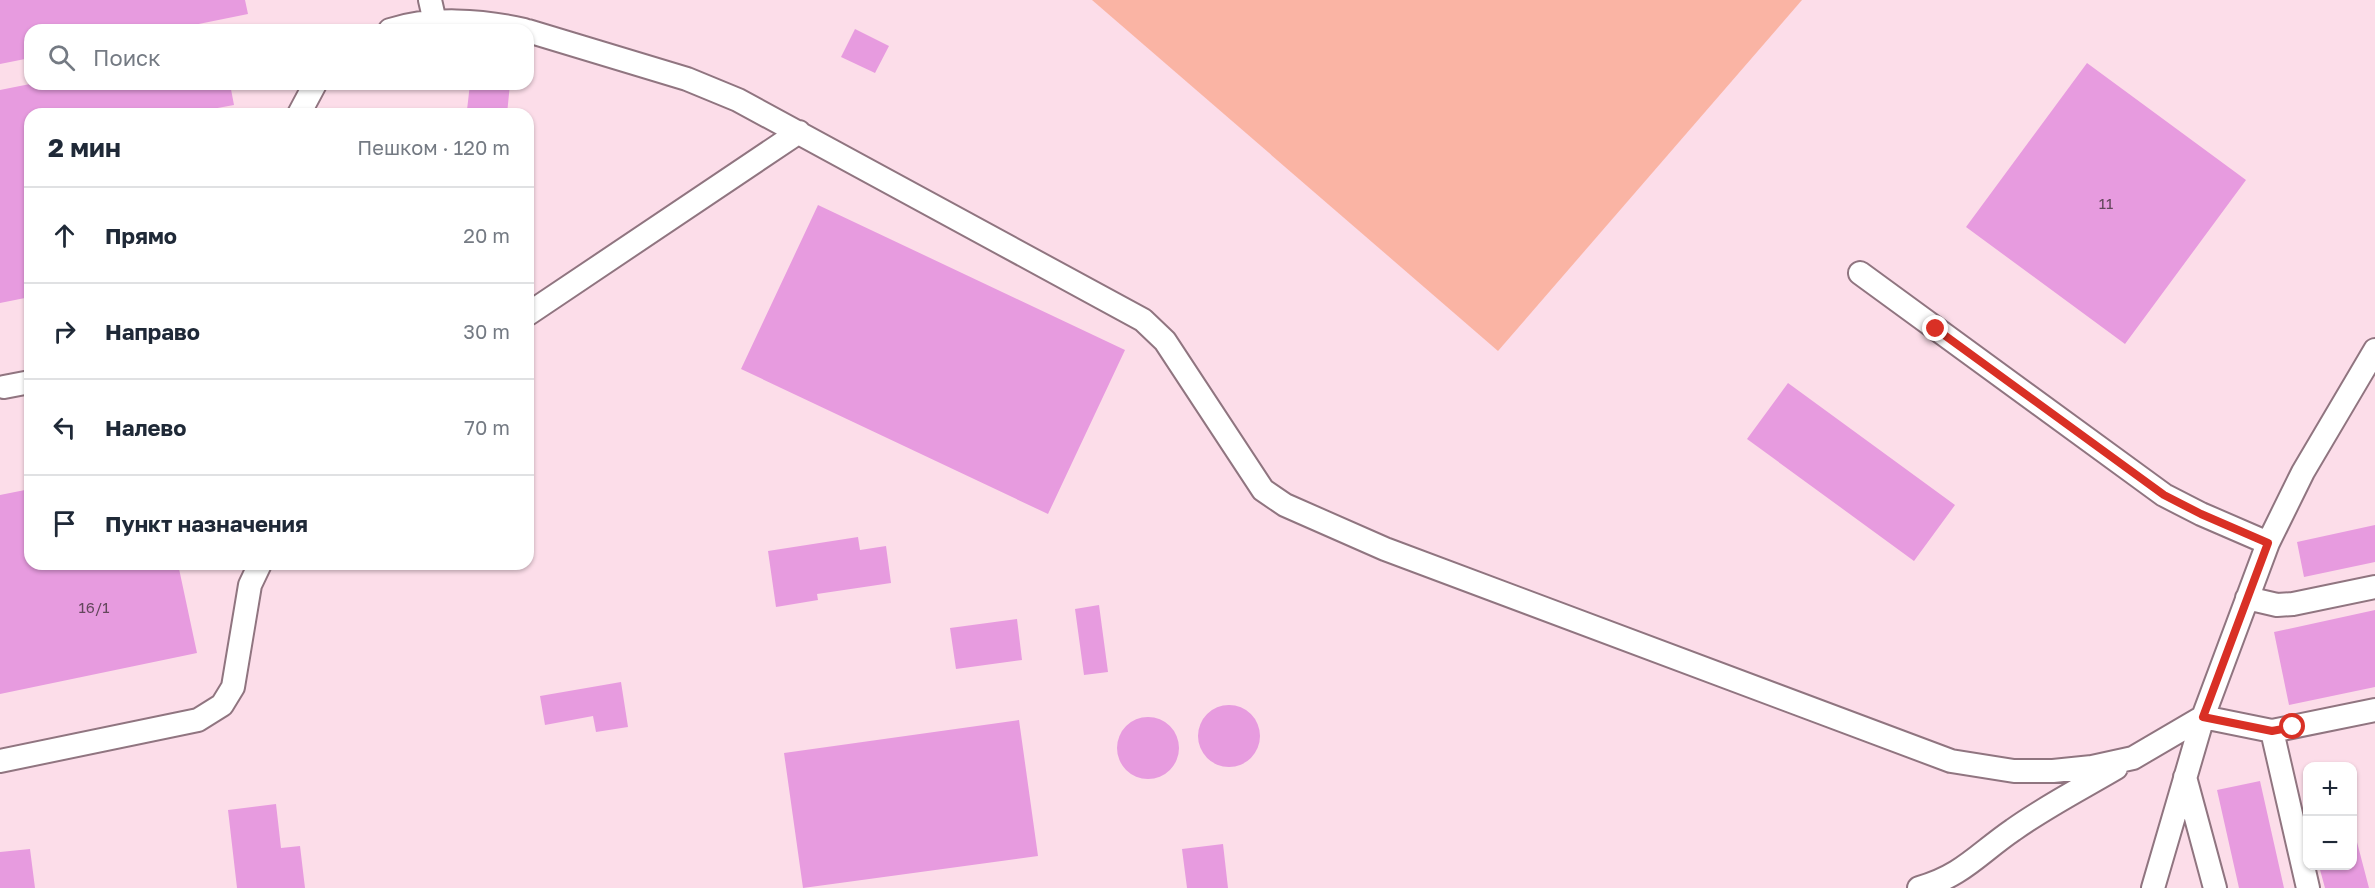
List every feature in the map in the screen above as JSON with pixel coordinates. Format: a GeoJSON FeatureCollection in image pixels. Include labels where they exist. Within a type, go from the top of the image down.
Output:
{"type":"FeatureCollection","features":[{"type":"Feature","properties":{"kind":"lane"},"geometry":{"type":"LineString","coordinates":[[430,0],[435,22]]}},
{"type":"Feature","properties":{"kind":"lane"},"geometry":{"type":"LineString","coordinates":[[424,24],[435,22],[484,24]]}},
{"type":"Feature","properties":{"kind":"lane"},"geometry":{"type":"LineString","coordinates":[[534,33],[687,80],[738,100],[1143,320],[1165,340],[1263,490],[1285,505],[1385,549],[1951,761],[2014,771],[2053,771],[2092,767],[2133,758]]}},
{"type":"Feature","properties":{"kind":"lane"},"geometry":{"type":"LineString","coordinates":[[302,108],[312,90]]}},
{"type":"Feature","properties":{"kind":"lane"},"geometry":{"type":"LineString","coordinates":[[534,310],[799,132]]}},
{"type":"Feature","properties":{"kind":"lane"},"geometry":{"type":"LineString","coordinates":[[1860,273],[2164,495],[2268,543]]}},
{"type":"Feature","properties":{"kind":"lane"},"geometry":{"type":"LineString","coordinates":[[2153,888],[2203,717],[2268,543],[2303,472],[2375,350]]}},
{"type":"Feature","properties":{"kind":"lane"},"geometry":{"type":"LineString","coordinates":[[4,387],[24,383]]}},
{"type":"Feature","properties":{"kind":"lane"},"geometry":{"type":"LineString","coordinates":[[0,761],[198,720],[222,705],[232,687],[250,585],[257,570]]}},
{"type":"Feature","properties":{"kind":"lane"},"geometry":{"type":"LineString","coordinates":[[2247,598],[2277,605],[2293,604],[2375,587]]}},
{"type":"Feature","properties":{"kind":"lane"},"geometry":{"type":"LineString","coordinates":[[1919,888],[1937,883],[1959,872],[2012,830],[2203,717],[2272,731],[2375,710]]}},
{"type":"Feature","properties":{"kind":"lane"},"geometry":{"type":"LineString","coordinates":[[2272,731],[2308,888]]}},
{"type":"Feature","properties":{"kind":"lane"},"geometry":{"type":"LineString","coordinates":[[2185,777],[2215,888]]}},
{"type":"Feature","properties":{"kind":"shaded area"},"geometry":{"type":"Polygon","coordinates":[[[1092,0],[1802,0],[1498,351],[1092,0]]]}},
{"type":"Feature","properties":{"kind":"building"},"geometry":{"type":"Polygon","coordinates":[[[0,0],[245,0],[248,14],[199,24],[24,24],[24,59],[0,64],[0,0]]]}},
{"type":"Feature","properties":{"kind":"building"},"geometry":{"type":"Polygon","coordinates":[[[855,29],[889,46],[875,73],[841,57],[855,29]]]}},
{"type":"Feature","properties":{"kind":"building"},"geometry":{"type":"Polygon","coordinates":[[[2087,63],[2246,180],[2125,344],[1966,227],[2087,63]]]}},
{"type":"Feature","properties":{"kind":"building"},"geometry":{"type":"Polygon","coordinates":[[[24,85],[24,90],[231,90],[234,105],[218,108],[24,108],[24,298],[0,303],[0,90],[24,85]]]}},
{"type":"Feature","properties":{"kind":"building"},"geometry":{"type":"Polygon","coordinates":[[[469,90],[509,90],[508,108],[467,108],[469,90]]]}},
{"type":"Feature","properties":{"kind":"building"},"geometry":{"type":"Polygon","coordinates":[[[818,205],[1125,350],[1048,514],[741,369],[818,205]]]}},
{"type":"Feature","properties":{"kind":"building"},"geometry":{"type":"Polygon","coordinates":[[[1788,383],[1955,505],[1914,561],[1747,439],[1788,383]]]}},
{"type":"Feature","properties":{"kind":"building"},"geometry":{"type":"Polygon","coordinates":[[[24,490],[24,570],[179,570],[197,653],[0,694],[0,495],[24,490]]]}},
{"type":"Feature","properties":{"kind":"building"},"geometry":{"type":"Polygon","coordinates":[[[2375,525],[2375,562],[2304,577],[2297,542],[2375,525]]]}},
{"type":"Feature","properties":{"kind":"building"},"geometry":{"type":"Polygon","coordinates":[[[858,537],[860,550],[886,546],[891,583],[817,594],[818,600],[776,607],[768,551],[858,537]]]}},
{"type":"Feature","properties":{"kind":"building"},"geometry":{"type":"Polygon","coordinates":[[[1099,605],[1108,672],[1084,675],[1075,609],[1099,605]]]}},
{"type":"Feature","properties":{"kind":"building"},"geometry":{"type":"Polygon","coordinates":[[[2375,610],[2375,687],[2289,705],[2274,632],[2375,610]]]}},
{"type":"Feature","properties":{"kind":"building"},"geometry":{"type":"Polygon","coordinates":[[[1017,619],[1022,660],[956,669],[950,628],[1017,619]]]}},
{"type":"Feature","properties":{"kind":"building"},"geometry":{"type":"Polygon","coordinates":[[[621,682],[628,727],[596,732],[593,716],[545,725],[540,696],[621,682]]]}},
{"type":"Feature","properties":{"kind":"building"},"geometry":{"type":"Polygon","coordinates":[[[1229,705],[1241,707],[1251,714],[1258,724],[1260,736],[1258,748],[1251,758],[1241,765],[1229,767],[1217,765],[1207,758],[1200,748],[1198,736],[1200,724],[1207,714],[1217,707],[1229,705]]]}},
{"type":"Feature","properties":{"kind":"building"},"geometry":{"type":"Polygon","coordinates":[[[1148,717],[1160,719],[1170,726],[1177,736],[1179,748],[1177,760],[1170,770],[1160,777],[1148,779],[1136,777],[1126,770],[1119,760],[1117,748],[1119,736],[1126,726],[1136,719],[1148,717]]]}},
{"type":"Feature","properties":{"kind":"building"},"geometry":{"type":"Polygon","coordinates":[[[1019,720],[1038,856],[803,888],[784,753],[1019,720]]]}},
{"type":"Feature","properties":{"kind":"building"},"geometry":{"type":"Polygon","coordinates":[[[2260,781],[2284,888],[2239,888],[2217,790],[2260,781]]]}},
{"type":"Feature","properties":{"kind":"building"},"geometry":{"type":"Polygon","coordinates":[[[276,804],[281,848],[300,846],[305,888],[237,888],[228,810],[276,804]]]}},
{"type":"Feature","properties":{"kind":"building"},"geometry":{"type":"Polygon","coordinates":[[[2357,842],[2369,888],[2325,888],[2320,870],[2357,870],[2357,842]]]}},
{"type":"Feature","properties":{"kind":"building"},"geometry":{"type":"Polygon","coordinates":[[[1223,844],[1228,888],[1187,888],[1182,849],[1223,844]]]}},
{"type":"Feature","properties":{"kind":"building"},"geometry":{"type":"Polygon","coordinates":[[[30,849],[35,888],[0,888],[0,852],[30,849]]]}},
{"type":"Feature","properties":{"kind":"route"},"geometry":{"type":"LineString","coordinates":[[1936,329],[2164,495],[2268,543],[2203,717],[2272,731],[2293,727]]}}]}
